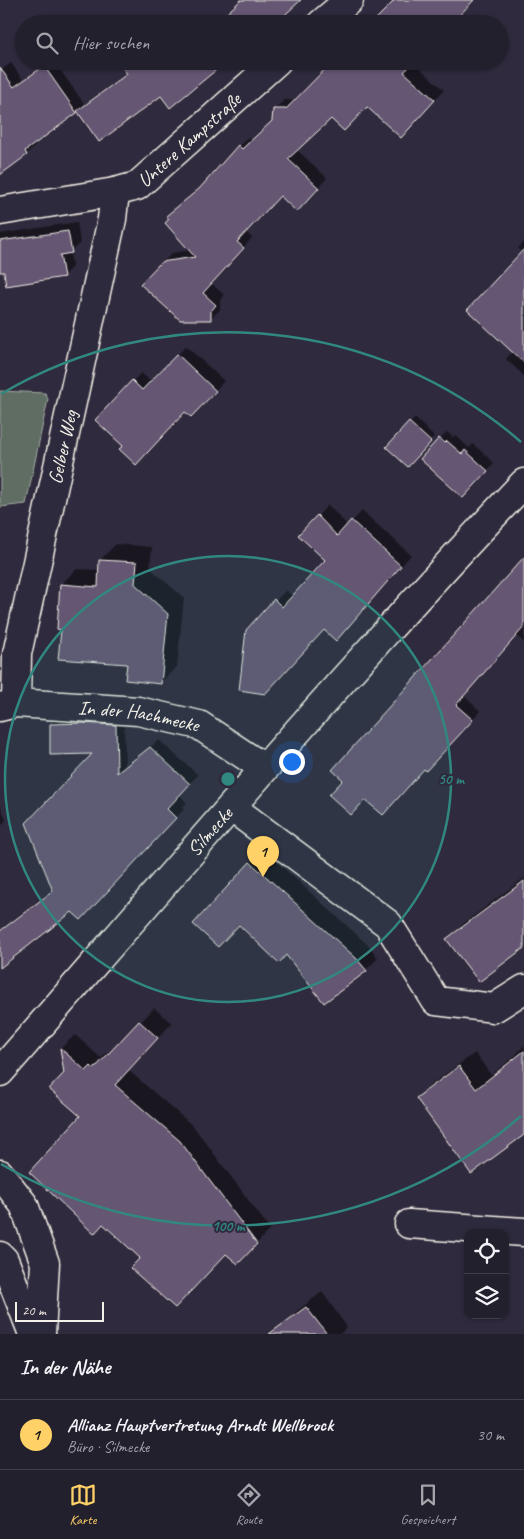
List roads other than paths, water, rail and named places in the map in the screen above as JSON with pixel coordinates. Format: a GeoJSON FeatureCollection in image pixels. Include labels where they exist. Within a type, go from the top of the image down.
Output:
{"type":"FeatureCollection","features":[{"type":"Feature","properties":{"kind":"street"},"geometry":{"type":"LineString","coordinates":[[332,15],[349,0]]}},
{"type":"Feature","properties":{"kind":"street","name":"Untere Kampstraße"},"geometry":{"type":"LineString","coordinates":[[0,211],[115,192],[137,186],[268,70]]}},
{"type":"Feature","properties":{"kind":"street","name":"Gelber Weg"},"geometry":{"type":"LineString","coordinates":[[8,705],[17,654],[112,219],[115,192]]}},
{"type":"Feature","properties":{"kind":"street","name":"Silmecke"},"geometry":{"type":"LineString","coordinates":[[0,1072],[264,768],[418,596],[524,484]]}},
{"type":"Feature","properties":{"kind":"street","name":"In der Hachmecke"},"geometry":{"type":"LineString","coordinates":[[8,705],[138,711],[199,725],[264,768]]}},
{"type":"Feature","properties":{"kind":"street"},"geometry":{"type":"LineString","coordinates":[[231,806],[388,924],[436,1001],[494,1008],[524,988]]}},
{"type":"Feature","properties":{"kind":"street"},"geometry":{"type":"LineString","coordinates":[[0,1174],[24,1205],[45,1263],[41,1334]]}},
{"type":"Feature","properties":{"kind":"street"},"geometry":{"type":"LineString","coordinates":[[409,1224],[524,1232]]}},
{"type":"Feature","properties":{"kind":"street"},"geometry":{"type":"LineString","coordinates":[[0,1256],[4,1260],[33,1334]]}},
{"type":"Feature","properties":{"kind":"place","name":"Allianz Hauptvertretung Arndt Wellbrock"},"geometry":{"type":"Point","coordinates":[263,877]}}]}
